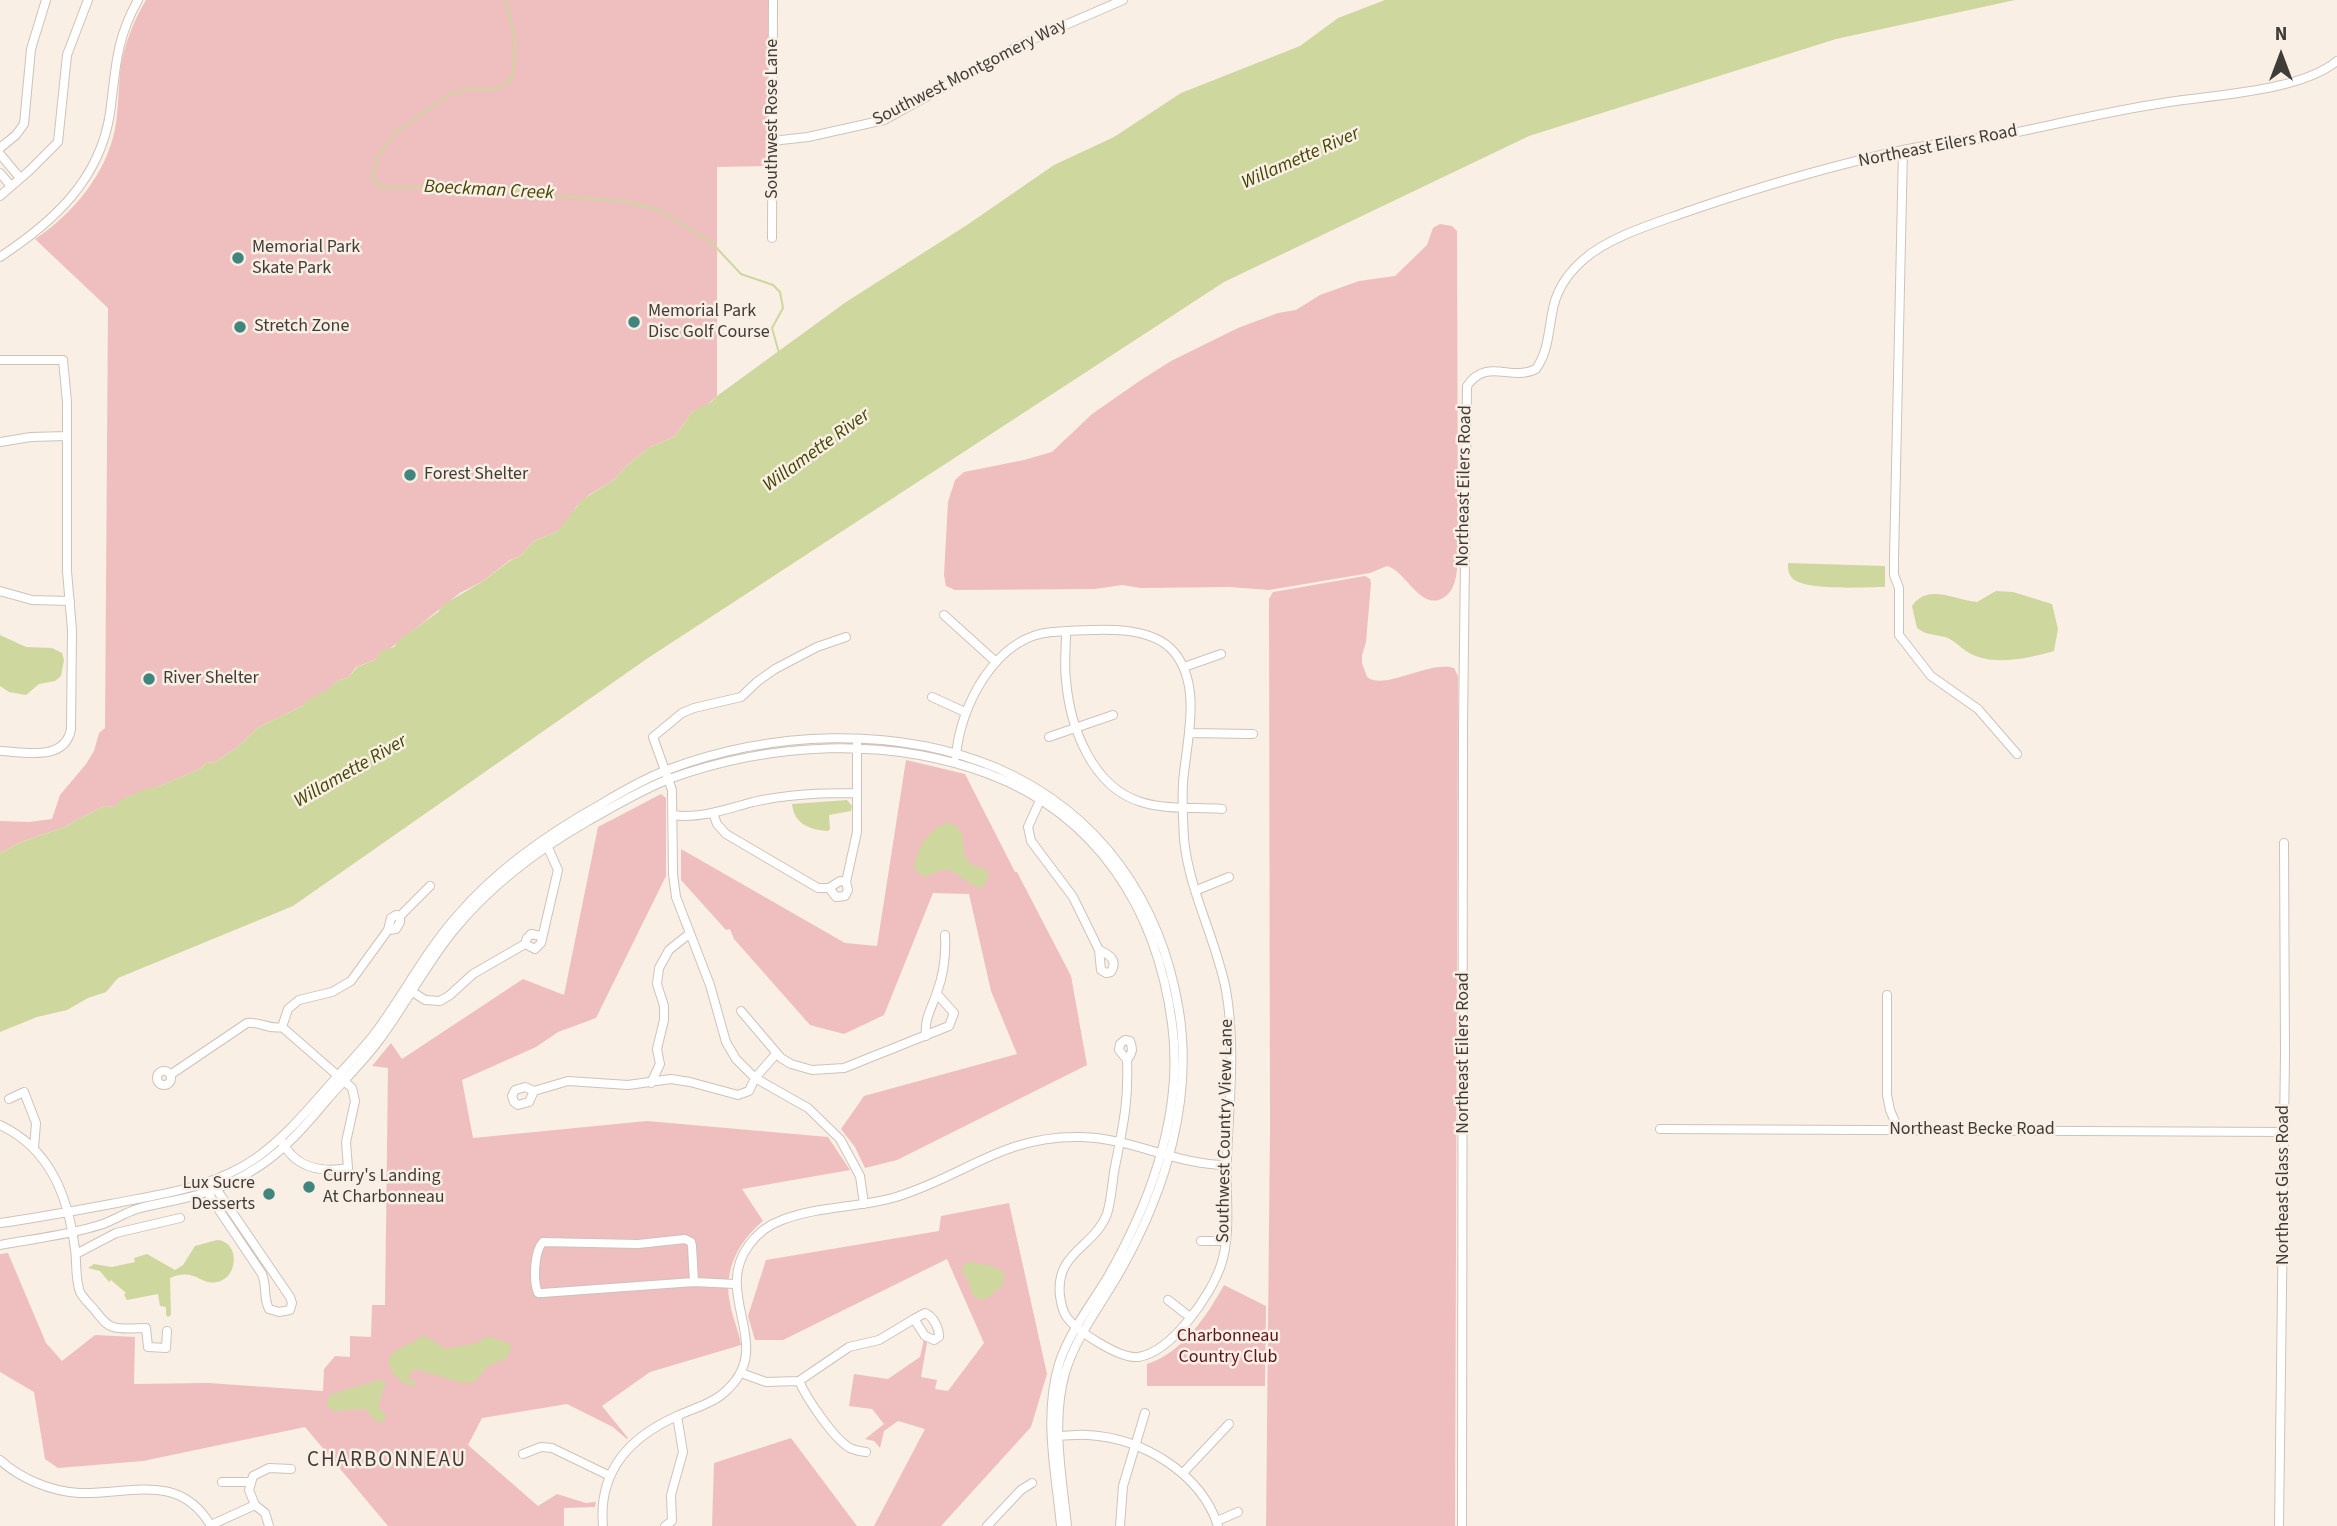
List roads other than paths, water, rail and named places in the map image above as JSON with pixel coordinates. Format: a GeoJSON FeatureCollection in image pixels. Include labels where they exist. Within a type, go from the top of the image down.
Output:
{"type":"FeatureCollection","features":[{"type":"Feature","properties":{"kind":"street"},"geometry":{"type":"LineString","coordinates":[[0,148],[16,135],[23,124],[31,48],[46,0]]}},
{"type":"Feature","properties":{"kind":"street"},"geometry":{"type":"LineString","coordinates":[[0,195],[58,142],[67,55],[88,0]]}},
{"type":"Feature","properties":{"kind":"street"},"geometry":{"type":"LineString","coordinates":[[0,257],[60,212],[88,176],[106,133],[116,57],[123,31],[138,0]]}},
{"type":"Feature","properties":{"kind":"street","name":"Southwest Rose Lane"},"geometry":{"type":"LineString","coordinates":[[772,238],[774,0]]}},
{"type":"Feature","properties":{"kind":"street","name":"Southwest Montgomery Way"},"geometry":{"type":"LineString","coordinates":[[772,141],[808,137],[884,120],[1026,42],[1123,0]]}},
{"type":"Feature","properties":{"kind":"street","name":"Northeast Eilers Road"},"geometry":{"type":"LineString","coordinates":[[1461,1526],[1463,716],[1467,386],[1477,375],[1494,371],[1529,373],[1536,369],[1547,346],[1559,289],[1584,259],[1658,222],[1748,191],[1903,150],[1978,139],[2162,103],[2249,91],[2309,78],[2337,61]]}},
{"type":"Feature","properties":{"kind":"street"},"geometry":{"type":"LineString","coordinates":[[1903,150],[1894,559],[1894,575],[1899,589],[1899,635],[1931,676],[1978,709],[2017,754]]}},
{"type":"Feature","properties":{"kind":"street"},"geometry":{"type":"LineString","coordinates":[[0,154],[20,178]]}},
{"type":"Feature","properties":{"kind":"street"},"geometry":{"type":"LineString","coordinates":[[0,173],[11,186]]}},
{"type":"Feature","properties":{"kind":"street"},"geometry":{"type":"LineString","coordinates":[[0,360],[63,360],[67,391],[67,570],[71,601],[69,737],[65,744],[54,752],[0,751]]}},
{"type":"Feature","properties":{"kind":"street"},"geometry":{"type":"LineString","coordinates":[[0,442],[31,437],[67,436]]}},
{"type":"Feature","properties":{"kind":"street"},"geometry":{"type":"LineString","coordinates":[[0,591],[32,600],[71,601]]}},
{"type":"Feature","properties":{"kind":"street"},"geometry":{"type":"LineString","coordinates":[[944,615],[996,662]]}},
{"type":"Feature","properties":{"kind":"street"},"geometry":{"type":"LineString","coordinates":[[956,758],[965,712],[996,662],[1004,652],[1034,635],[1105,631],[1143,633],[1164,643],[1184,667],[1220,654]]}},
{"type":"Feature","properties":{"kind":"street"},"geometry":{"type":"LineString","coordinates":[[1066,632],[1066,684],[1075,728],[1097,768],[1124,795],[1151,805],[1222,808]]}},
{"type":"Feature","properties":{"kind":"street"},"geometry":{"type":"LineString","coordinates":[[846,637],[817,647],[775,669],[741,697],[682,713],[653,737],[668,775],[673,815],[675,890],[710,985],[726,1042],[740,1064],[755,1078],[808,1108],[831,1129],[854,1163],[862,1184],[864,1204]]}},
{"type":"Feature","properties":{"kind":"street","name":"Southwest Country View Lane"},"geometry":{"type":"LineString","coordinates":[[1080,1330],[1121,1355],[1138,1357],[1149,1354],[1169,1341],[1203,1301],[1216,1277],[1226,1241],[1226,1165],[1231,1077],[1228,1007],[1220,963],[1186,854],[1183,807],[1189,733],[1189,693],[1184,667]]}},
{"type":"Feature","properties":{"kind":"street"},"geometry":{"type":"LineString","coordinates":[[932,697],[965,712]]}},
{"type":"Feature","properties":{"kind":"street"},"geometry":{"type":"LineString","coordinates":[[1049,737],[1113,715]]}},
{"type":"Feature","properties":{"kind":"street"},"geometry":{"type":"LineString","coordinates":[[1189,733],[1253,734]]}},
{"type":"Feature","properties":{"kind":"street"},"geometry":{"type":"LineString","coordinates":[[0,1245],[100,1225],[140,1208],[211,1188],[248,1172],[282,1143],[304,1115],[341,1078],[459,924],[545,842],[621,803],[668,775],[768,754],[893,741],[1003,771],[1091,831],[1125,870],[1146,903],[1175,992],[1183,1052],[1181,1090],[1166,1154],[1119,1258],[1080,1330],[1065,1347],[1053,1390],[1061,1526]]}},
{"type":"Feature","properties":{"kind":"street"},"geometry":{"type":"LineString","coordinates":[[829,888],[836,897],[841,898],[848,890],[846,883],[855,844],[857,744]]}},
{"type":"Feature","properties":{"kind":"street"},"geometry":{"type":"LineString","coordinates":[[673,815],[695,817],[785,797],[857,793]]}},
{"type":"Feature","properties":{"kind":"street"},"geometry":{"type":"LineString","coordinates":[[1042,797],[1028,827],[1031,841],[1073,897],[1099,950]]}},
{"type":"Feature","properties":{"kind":"street"},"geometry":{"type":"LineString","coordinates":[[713,813],[721,830],[731,838],[812,886],[829,888],[835,883],[846,883]]}},
{"type":"Feature","properties":{"kind":"street"},"geometry":{"type":"LineString","coordinates":[[409,989],[430,1001],[446,999],[473,974],[525,944],[531,934],[541,936],[558,877],[556,863],[545,842]]}},
{"type":"Feature","properties":{"kind":"street","name":"Northeast Glass Road"},"geometry":{"type":"LineString","coordinates":[[2279,1526],[2284,1132],[2284,844]]}},
{"type":"Feature","properties":{"kind":"street"},"geometry":{"type":"LineString","coordinates":[[1197,890],[1229,877]]}},
{"type":"Feature","properties":{"kind":"street"},"geometry":{"type":"LineString","coordinates":[[282,1027],[289,1009],[299,1000],[332,992],[351,981],[388,930],[396,929],[400,916],[430,886]]}},
{"type":"Feature","properties":{"kind":"street"},"geometry":{"type":"LineString","coordinates":[[671,1079],[660,1064],[657,1049],[665,1013],[657,976],[669,950],[690,934]]}},
{"type":"Feature","properties":{"kind":"street"},"geometry":{"type":"LineString","coordinates":[[926,1036],[927,1016],[943,972],[945,935]]}},
{"type":"Feature","properties":{"kind":"street"},"geometry":{"type":"LineString","coordinates":[[741,1011],[776,1054],[786,1062],[802,1068],[834,1070],[944,1029],[953,1020],[954,1013],[937,994]]}},
{"type":"Feature","properties":{"kind":"street"},"geometry":{"type":"LineString","coordinates":[[1887,995],[1887,1095],[1889,1110],[1898,1129]]}},
{"type":"Feature","properties":{"kind":"street"},"geometry":{"type":"LineString","coordinates":[[170,1075],[247,1023],[257,1023],[267,1028],[282,1027],[341,1078],[355,1094],[346,1135],[348,1168],[305,1167],[295,1161],[282,1143]]}},
{"type":"Feature","properties":{"kind":"street"},"geometry":{"type":"LineString","coordinates":[[534,1091],[568,1081],[628,1085],[671,1079],[738,1095],[749,1091],[755,1078],[776,1054]]}},
{"type":"Feature","properties":{"kind":"street"},"geometry":{"type":"LineString","coordinates":[[1080,1330],[1063,1311],[1059,1289],[1061,1273],[1071,1255],[1090,1240],[1105,1217],[1128,1101],[1127,1060]]}},
{"type":"Feature","properties":{"kind":"street"},"geometry":{"type":"LineString","coordinates":[[651,1083],[660,1064]]}},
{"type":"Feature","properties":{"kind":"street"},"geometry":{"type":"LineString","coordinates":[[9,1099],[24,1093],[36,1123],[34,1148]]}},
{"type":"Feature","properties":{"kind":"street"},"geometry":{"type":"LineString","coordinates":[[0,1125],[34,1148],[55,1175],[68,1212],[79,1290],[107,1324],[117,1328],[146,1328],[150,1348],[166,1348],[167,1331]]}},
{"type":"Feature","properties":{"kind":"street","name":"Northeast Becke Road"},"geometry":{"type":"LineString","coordinates":[[1660,1129],[2284,1132]]}},
{"type":"Feature","properties":{"kind":"street"},"geometry":{"type":"LineString","coordinates":[[603,1526],[603,1505],[610,1476],[621,1456],[638,1437],[722,1394],[741,1373],[747,1356],[747,1340],[737,1304],[735,1284],[738,1266],[755,1237],[769,1225],[795,1216],[864,1204],[915,1190],[999,1151],[1026,1142],[1059,1137],[1081,1137],[1121,1143],[1205,1164],[1226,1165]]}},
{"type":"Feature","properties":{"kind":"street"},"geometry":{"type":"LineString","coordinates":[[211,1188],[290,1297],[290,1310],[279,1312],[269,1309],[262,1274],[211,1188]]}},
{"type":"Feature","properties":{"kind":"street"},"geometry":{"type":"LineString","coordinates":[[0,1223],[211,1188]]}},
{"type":"Feature","properties":{"kind":"street"},"geometry":{"type":"LineString","coordinates":[[76,1254],[116,1233],[180,1218]]}},
{"type":"Feature","properties":{"kind":"street"},"geometry":{"type":"LineString","coordinates":[[694,1282],[692,1245],[685,1239],[656,1243],[543,1242],[539,1247],[535,1282],[538,1293],[694,1282],[735,1284]]}},
{"type":"Feature","properties":{"kind":"street"},"geometry":{"type":"LineString","coordinates":[[1201,1241],[1226,1241]]}},
{"type":"Feature","properties":{"kind":"street"},"geometry":{"type":"LineString","coordinates":[[1168,1300],[1190,1317]]}},
{"type":"Feature","properties":{"kind":"street"},"geometry":{"type":"LineString","coordinates":[[741,1373],[766,1382],[799,1381],[849,1347],[879,1340],[914,1319]]}},
{"type":"Feature","properties":{"kind":"street"},"geometry":{"type":"LineString","coordinates":[[799,1381],[805,1393],[845,1444],[856,1451],[866,1452]]}},
{"type":"Feature","properties":{"kind":"street"},"geometry":{"type":"LineString","coordinates":[[1120,1526],[1122,1493],[1145,1413]]}},
{"type":"Feature","properties":{"kind":"street"},"geometry":{"type":"LineString","coordinates":[[665,1526],[672,1521],[671,1495],[683,1452],[677,1416]]}},
{"type":"Feature","properties":{"kind":"street"},"geometry":{"type":"LineString","coordinates":[[1183,1473],[1229,1424]]}},
{"type":"Feature","properties":{"kind":"street"},"geometry":{"type":"LineString","coordinates":[[1055,1436],[1088,1435],[1135,1446],[1156,1455],[1183,1473],[1197,1489],[1218,1523],[1238,1511]]}},
{"type":"Feature","properties":{"kind":"street"},"geometry":{"type":"LineString","coordinates":[[1055,1436],[1067,1526]]}},
{"type":"Feature","properties":{"kind":"street"},"geometry":{"type":"LineString","coordinates":[[523,1454],[541,1447],[552,1448],[610,1476]]}},
{"type":"Feature","properties":{"kind":"street"},"geometry":{"type":"LineString","coordinates":[[0,1460],[16,1473],[58,1490],[90,1493],[145,1488],[167,1492],[189,1501],[211,1526],[255,1505]]}},
{"type":"Feature","properties":{"kind":"street"},"geometry":{"type":"LineString","coordinates":[[269,1526],[265,1513],[255,1505],[249,1490],[250,1482],[253,1476],[263,1470],[274,1467],[291,1469]]}},
{"type":"Feature","properties":{"kind":"street"},"geometry":{"type":"LineString","coordinates":[[222,1482],[250,1482]]}},
{"type":"Feature","properties":{"kind":"street"},"geometry":{"type":"LineString","coordinates":[[991,1525],[1021,1490],[1032,1483]]}},
{"type":"Feature","properties":{"kind":"water","name":"Willamette River"},"geometry":{"type":"Polygon","coordinates":[[[1385,0],[2015,0],[1836,39],[1529,136],[1224,282],[648,658],[293,906],[118,978],[106,992],[67,1010],[37,1017],[0,1032],[0,853],[21,842],[62,828],[104,806],[115,807],[120,800],[200,769],[206,763],[215,762],[236,748],[259,727],[302,706],[337,681],[349,677],[357,667],[377,659],[381,651],[394,647],[443,605],[519,557],[534,541],[558,531],[582,500],[615,479],[626,466],[650,447],[674,437],[692,412],[711,402],[846,302],[967,225],[1054,165],[1114,137],[1181,93],[1300,46],[1338,18],[1385,0]]]}},
{"type":"Feature","properties":{"kind":"water"},"geometry":{"type":"Polygon","coordinates":[[[1788,563],[1885,566],[1885,587],[1837,588],[1801,583],[1790,575],[1788,563]]]}},
{"type":"Feature","properties":{"kind":"water"},"geometry":{"type":"Polygon","coordinates":[[[1996,591],[2013,592],[2052,604],[2058,629],[2054,651],[2024,658],[1991,660],[1971,654],[1948,638],[1928,634],[1917,628],[1912,606],[1926,595],[1942,595],[1977,602],[1996,591]]]}},
{"type":"Feature","properties":{"kind":"water"},"geometry":{"type":"Polygon","coordinates":[[[0,635],[26,647],[52,648],[62,653],[64,660],[61,676],[55,681],[39,684],[26,695],[9,692],[0,686],[0,635]]]}},
{"type":"Feature","properties":{"kind":"water"},"geometry":{"type":"Polygon","coordinates":[[[847,800],[852,806],[851,811],[829,815],[828,831],[804,825],[796,817],[792,804],[847,800]]]}},
{"type":"Feature","properties":{"kind":"water"},"geometry":{"type":"Polygon","coordinates":[[[950,822],[962,832],[967,859],[988,873],[989,877],[983,887],[978,888],[950,870],[924,877],[914,869],[925,840],[936,829],[950,822]]]}},
{"type":"Feature","properties":{"kind":"water"},"geometry":{"type":"Polygon","coordinates":[[[217,1240],[230,1246],[233,1253],[230,1274],[211,1283],[192,1275],[170,1278],[171,1315],[168,1317],[166,1307],[160,1306],[158,1294],[127,1300],[124,1295],[126,1293],[111,1280],[109,1282],[100,1271],[88,1268],[94,1264],[112,1267],[135,1262],[134,1258],[147,1254],[175,1270],[183,1265],[195,1246],[217,1240]]]}},
{"type":"Feature","properties":{"kind":"water"},"geometry":{"type":"Polygon","coordinates":[[[969,1262],[994,1267],[1005,1274],[1002,1286],[985,1300],[974,1297],[962,1271],[964,1265],[969,1262]]]}},
{"type":"Feature","properties":{"kind":"water"},"geometry":{"type":"Polygon","coordinates":[[[424,1335],[446,1349],[476,1343],[489,1336],[510,1344],[511,1348],[507,1358],[488,1366],[474,1382],[462,1383],[416,1369],[407,1379],[414,1381],[416,1386],[408,1385],[391,1369],[390,1356],[424,1335]]]}},
{"type":"Feature","properties":{"kind":"water"},"geometry":{"type":"Polygon","coordinates":[[[378,1380],[386,1383],[378,1405],[387,1418],[382,1422],[376,1421],[365,1409],[334,1411],[327,1406],[332,1394],[378,1380]]]}},
{"type":"Feature","properties":{"kind":"waterway","name":"Boeckman Creek"},"geometry":{"type":"LineString","coordinates":[[506,0],[515,41],[513,75],[504,86],[491,90],[471,88],[450,94],[396,132],[379,154],[372,177],[381,188],[423,187],[447,191],[506,188],[541,195],[624,201],[659,210],[711,242],[741,274],[773,285],[780,292],[783,308],[772,328],[779,353]]}},
{"type":"Feature","properties":{"kind":"place","name":"Memorial Park Skate Park"},"geometry":{"type":"Point","coordinates":[238,258]}},
{"type":"Feature","properties":{"kind":"place","name":"Memorial Park Disc Golf Course"},"geometry":{"type":"Point","coordinates":[634,322]}},
{"type":"Feature","properties":{"kind":"place","name":"Stretch Zone"},"geometry":{"type":"Point","coordinates":[240,327]}},
{"type":"Feature","properties":{"kind":"place","name":"Forest Shelter"},"geometry":{"type":"Point","coordinates":[410,475]}},
{"type":"Feature","properties":{"kind":"place","name":"River Shelter"},"geometry":{"type":"Point","coordinates":[149,679]}},
{"type":"Feature","properties":{"kind":"place","name":"Curry's Landing At Charbonneau"},"geometry":{"type":"Point","coordinates":[309,1187]}},
{"type":"Feature","properties":{"kind":"place","name":"Lux Sucre Desserts"},"geometry":{"type":"Point","coordinates":[269,1194]}},
{"type":"Feature","properties":{"kind":"district","name":"CHARBONNEAU"},"geometry":{"type":"Point","coordinates":[387,1461]}},
{"type":"Feature","properties":{"kind":"park label","name":"Charbonneau Country Club"},"geometry":{"type":"Point","coordinates":[1228,1347]}}]}
